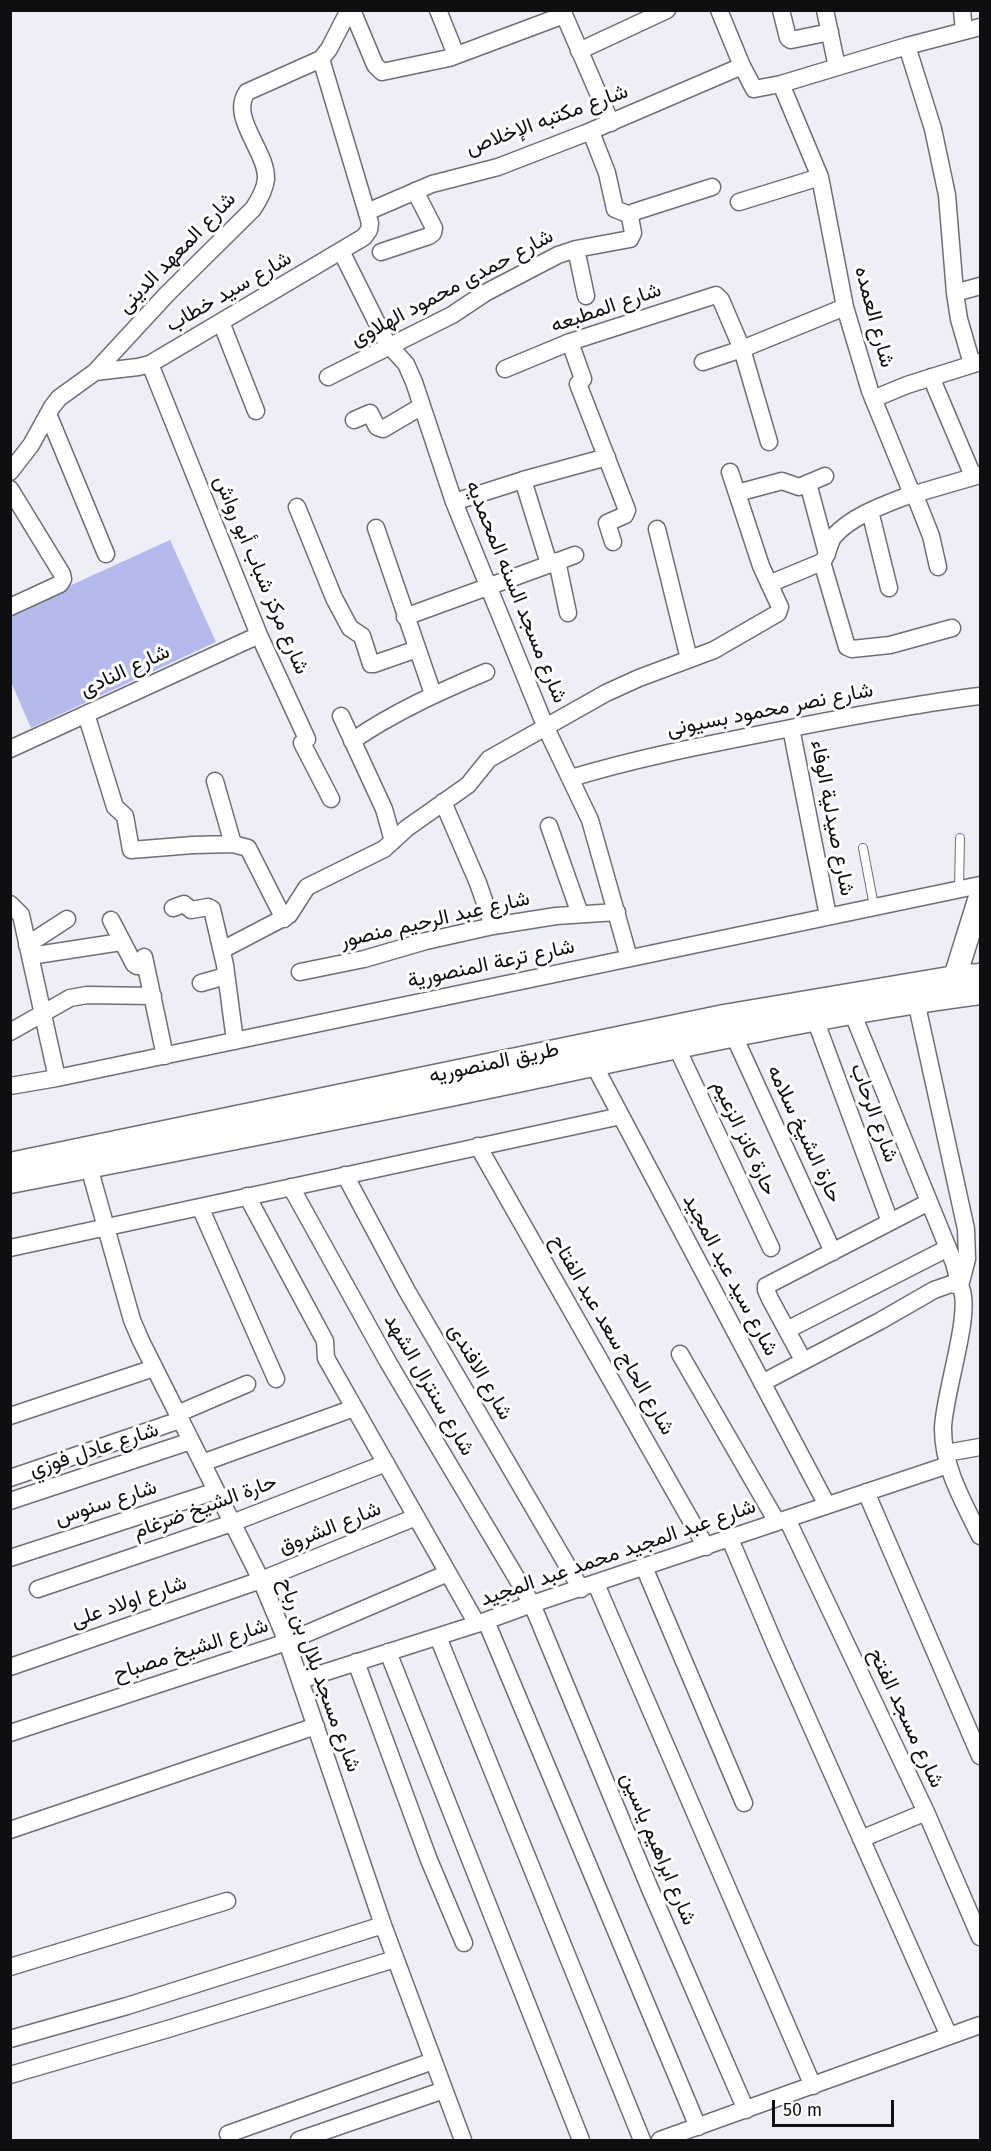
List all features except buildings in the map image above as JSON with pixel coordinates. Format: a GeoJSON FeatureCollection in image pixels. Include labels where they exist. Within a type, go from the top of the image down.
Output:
{"type":"FeatureCollection","features":[{"type":"Feature","properties":{"kind":"main road"},"geometry":{"type":"LineString","coordinates":[[958,966],[974,894]]}},
{"type":"Feature","properties":{"kind":"main road","name":"طريق المنصوريه"},"geometry":{"type":"LineString","coordinates":[[10,1164],[958,966],[981,975]]}},
{"type":"Feature","properties":{"kind":"main road","name":"طريق المنصوريه"},"geometry":{"type":"LineString","coordinates":[[10,1182],[351,1116],[815,1019],[916,1001],[981,993]]}},
{"type":"Feature","properties":{"kind":"main road"},"geometry":{"type":"LineString","coordinates":[[348,1094],[351,1116]]}},
{"type":"Feature","properties":{"kind":"street"},"geometry":{"type":"LineString","coordinates":[[351,10],[375,65],[382,72],[456,55],[563,13],[611,123]]}},
{"type":"Feature","properties":{"kind":"street"},"geometry":{"type":"LineString","coordinates":[[351,10],[330,49],[321,59],[368,218]]}},
{"type":"Feature","properties":{"kind":"street"},"geometry":{"type":"LineString","coordinates":[[438,10],[456,55]]}},
{"type":"Feature","properties":{"kind":"street"},"geometry":{"type":"LineString","coordinates":[[579,51],[667,10]]}},
{"type":"Feature","properties":{"kind":"street"},"geometry":{"type":"LineString","coordinates":[[719,10],[754,89],[781,84],[976,28],[962,10]]}},
{"type":"Feature","properties":{"kind":"street"},"geometry":{"type":"LineString","coordinates":[[781,10],[788,38],[791,40],[830,32]]}},
{"type":"Feature","properties":{"kind":"street"},"geometry":{"type":"LineString","coordinates":[[825,10],[837,67]]}},
{"type":"Feature","properties":{"kind":"street"},"geometry":{"type":"LineString","coordinates":[[873,399],[976,363],[959,319],[947,195],[933,129],[907,46]]}},
{"type":"Feature","properties":{"kind":"street","name":"شارع المعهد الدينى"},"geometry":{"type":"LineString","coordinates":[[10,472],[31,445],[59,398],[95,372],[167,294],[253,209],[261,197],[266,178],[264,165],[242,114],[242,103],[247,92],[321,59]]}},
{"type":"Feature","properties":{"kind":"street","name":"شارع مكتبه الإخلاص"},"geometry":{"type":"LineString","coordinates":[[368,218],[415,191],[450,178],[498,167],[591,132],[742,66]]}},
{"type":"Feature","properties":{"kind":"street","name":"شارع العمده"},"geometry":{"type":"LineString","coordinates":[[781,84],[820,177],[845,307],[873,399],[931,536],[938,567]]}},
{"type":"Feature","properties":{"kind":"street"},"geometry":{"type":"LineString","coordinates":[[591,132],[608,173],[615,209],[630,215],[712,187]]}},
{"type":"Feature","properties":{"kind":"street"},"geometry":{"type":"LineString","coordinates":[[739,202],[820,177]]}},
{"type":"Feature","properties":{"kind":"street"},"geometry":{"type":"LineString","coordinates":[[381,252],[433,233],[434,228],[415,191]]}},
{"type":"Feature","properties":{"kind":"street","name":"شارع حمدى محمود الهلاوى"},"geometry":{"type":"LineString","coordinates":[[328,377],[452,315],[485,293],[558,255],[576,249],[630,239],[633,233],[630,215]]}},
{"type":"Feature","properties":{"kind":"street","name":"شارع سيد خطاب"},"geometry":{"type":"LineString","coordinates":[[95,372],[150,364],[364,237],[369,230],[368,218]]}},
{"type":"Feature","properties":{"kind":"street"},"geometry":{"type":"LineString","coordinates":[[576,249],[586,296]]}},
{"type":"Feature","properties":{"kind":"street","name":"شارع مسجد السنه المحمديه"},"geometry":{"type":"LineString","coordinates":[[341,251],[391,347],[406,364],[454,502],[546,728],[585,808],[597,839],[629,958]]}},
{"type":"Feature","properties":{"kind":"street"},"geometry":{"type":"LineString","coordinates":[[955,293],[981,286]]}},
{"type":"Feature","properties":{"kind":"street","name":"شارع المطبعه"},"geometry":{"type":"LineString","coordinates":[[505,369],[570,342],[714,295],[721,300],[742,349]]}},
{"type":"Feature","properties":{"kind":"street"},"geometry":{"type":"LineString","coordinates":[[703,362],[742,349],[845,307]]}},
{"type":"Feature","properties":{"kind":"street"},"geometry":{"type":"LineString","coordinates":[[221,322],[255,411]]}},
{"type":"Feature","properties":{"kind":"street"},"geometry":{"type":"LineString","coordinates":[[570,342],[583,379],[578,384],[627,510],[625,515],[608,523],[613,542]]}},
{"type":"Feature","properties":{"kind":"street"},"geometry":{"type":"LineString","coordinates":[[742,349],[770,442]]}},
{"type":"Feature","properties":{"kind":"street","name":"شارع مركز شباب أبو رواش"},"geometry":{"type":"LineString","coordinates":[[150,364],[259,635],[307,739],[302,743],[331,799]]}},
{"type":"Feature","properties":{"kind":"street"},"geometry":{"type":"LineString","coordinates":[[769,584],[825,559],[832,538],[852,521],[870,511],[914,493],[977,475],[931,377]]}},
{"type":"Feature","properties":{"kind":"street"},"geometry":{"type":"LineString","coordinates":[[354,420],[370,413],[377,427],[383,429],[422,406]]}},
{"type":"Feature","properties":{"kind":"street"},"geometry":{"type":"LineString","coordinates":[[48,414],[106,554]]}},
{"type":"Feature","properties":{"kind":"street"},"geometry":{"type":"LineString","coordinates":[[454,502],[607,457]]}},
{"type":"Feature","properties":{"kind":"street"},"geometry":{"type":"LineString","coordinates":[[222,950],[285,919],[294,910],[307,887],[384,849],[468,785],[489,759],[606,693],[714,650],[778,613],[780,608],[769,584],[730,472]]}},
{"type":"Feature","properties":{"kind":"street"},"geometry":{"type":"LineString","coordinates":[[737,493],[782,481],[796,487],[825,476]]}},
{"type":"Feature","properties":{"kind":"street"},"geometry":{"type":"LineString","coordinates":[[523,480],[553,563],[568,613]]}},
{"type":"Feature","properties":{"kind":"street"},"geometry":{"type":"LineString","coordinates":[[808,483],[846,647],[852,649],[891,645],[952,628]]}},
{"type":"Feature","properties":{"kind":"street"},"geometry":{"type":"LineString","coordinates":[[10,489],[63,577],[60,584],[10,607]]}},
{"type":"Feature","properties":{"kind":"street"},"geometry":{"type":"LineString","coordinates":[[297,507],[334,598],[350,628],[362,636],[371,664],[417,650]]}},
{"type":"Feature","properties":{"kind":"street"},"geometry":{"type":"LineString","coordinates":[[870,511],[889,588]]}},
{"type":"Feature","properties":{"kind":"street"},"geometry":{"type":"LineString","coordinates":[[376,528],[433,694]]}},
{"type":"Feature","properties":{"kind":"street"},"geometry":{"type":"LineString","coordinates":[[657,530],[689,659]]}},
{"type":"Feature","properties":{"kind":"street"},"geometry":{"type":"LineString","coordinates":[[405,616],[575,555]]}},
{"type":"Feature","properties":{"kind":"street","name":"شارع النادى"},"geometry":{"type":"LineString","coordinates":[[10,749],[259,635]]}},
{"type":"Feature","properties":{"kind":"street"},"geometry":{"type":"LineString","coordinates":[[352,741],[382,720],[433,694],[486,672]]}},
{"type":"Feature","properties":{"kind":"street","name":"شارع نصر محمود بسيونى"},"geometry":{"type":"LineString","coordinates":[[571,778],[618,764],[849,716],[981,696]]}},
{"type":"Feature","properties":{"kind":"street"},"geometry":{"type":"LineString","coordinates":[[86,714],[115,807],[125,816],[131,850],[233,844],[248,849],[285,919]]}},
{"type":"Feature","properties":{"kind":"street"},"geometry":{"type":"LineString","coordinates":[[341,716],[384,809],[393,841]]}},
{"type":"Feature","properties":{"kind":"street","name":"شارع صيدلية الوفاء"},"geometry":{"type":"LineString","coordinates":[[791,728],[828,916]]}},
{"type":"Feature","properties":{"kind":"street"},"geometry":{"type":"LineString","coordinates":[[215,781],[233,844]]}},
{"type":"Feature","properties":{"kind":"street"},"geometry":{"type":"LineString","coordinates":[[443,802],[478,883],[493,926]]}},
{"type":"Feature","properties":{"kind":"street"},"geometry":{"type":"LineString","coordinates":[[549,826],[580,914]]}},
{"type":"Feature","properties":{"kind":"street","name":"شارع ترعة المنصورية"},"geometry":{"type":"LineString","coordinates":[[10,1086],[165,1056],[874,906],[974,894]]}},
{"type":"Feature","properties":{"kind":"street"},"geometry":{"type":"LineString","coordinates":[[10,904],[21,915],[57,1078]]}},
{"type":"Feature","properties":{"kind":"street"},"geometry":{"type":"LineString","coordinates":[[173,908],[184,904],[191,910],[211,908],[222,950],[235,1041]]}},
{"type":"Feature","properties":{"kind":"street","name":"شارع عبد الرحيم منصور"},"geometry":{"type":"LineString","coordinates":[[300,972],[364,959],[426,941],[493,926],[580,914],[616,912]]}},
{"type":"Feature","properties":{"kind":"street"},"geometry":{"type":"LineString","coordinates":[[28,950],[67,919]]}},
{"type":"Feature","properties":{"kind":"street"},"geometry":{"type":"LineString","coordinates":[[111,920],[135,966],[145,961],[165,1056]]}},
{"type":"Feature","properties":{"kind":"street"},"geometry":{"type":"LineString","coordinates":[[28,950],[121,942]]}},
{"type":"Feature","properties":{"kind":"street"},"geometry":{"type":"LineString","coordinates":[[201,983],[226,976]]}},
{"type":"Feature","properties":{"kind":"street"},"geometry":{"type":"LineString","coordinates":[[10,1032],[70,998],[87,994],[153,996]]}},
{"type":"Feature","properties":{"kind":"street"},"geometry":{"type":"LineString","coordinates":[[916,1001],[966,1229],[967,1259],[960,1286]]}},
{"type":"Feature","properties":{"kind":"street"},"geometry":{"type":"LineString","coordinates":[[852,1012],[948,1248],[964,1298],[963,1317],[945,1406],[943,1431],[947,1459],[974,1507],[981,1536]]}},
{"type":"Feature","properties":{"kind":"street","name":"شارع الرحاب"},"geometry":{"type":"LineString","coordinates":[[815,1019],[890,1222]]}},
{"type":"Feature","properties":{"kind":"street","name":"حارة الشيخ سلامه"},"geometry":{"type":"LineString","coordinates":[[734,1036],[833,1252]]}},
{"type":"Feature","properties":{"kind":"street","name":"حارة كانز الزعيم"},"geometry":{"type":"LineString","coordinates":[[677,1048],[771,1248]]}},
{"type":"Feature","properties":{"kind":"street","name":"شارع سيد عبد المجيد"},"geometry":{"type":"LineString","coordinates":[[594,1065],[827,1505]]}},
{"type":"Feature","properties":{"kind":"street"},"geometry":{"type":"LineString","coordinates":[[10,1248],[621,1116]]}},
{"type":"Feature","properties":{"kind":"street","name":"شارع الحاج سعد عبد الفتاح"},"geometry":{"type":"LineString","coordinates":[[478,1146],[706,1547]]}},
{"type":"Feature","properties":{"kind":"street","name":"شارع مسجد بلال بن رباح"},"geometry":{"type":"LineString","coordinates":[[89,1167],[132,1320],[261,1580],[287,1642],[395,1959],[463,2140]]}},
{"type":"Feature","properties":{"kind":"street","name":"شارع الافندى"},"geometry":{"type":"LineString","coordinates":[[345,1175],[406,1291],[589,1586],[813,2086]]}},
{"type":"Feature","properties":{"kind":"street","name":"شارع سنترال الشهد"},"geometry":{"type":"LineString","coordinates":[[291,1187],[388,1362],[532,1604]]}},
{"type":"Feature","properties":{"kind":"street"},"geometry":{"type":"LineString","coordinates":[[247,1196],[325,1341],[326,1358],[448,1573],[482,1623],[698,2127]]}},
{"type":"Feature","properties":{"kind":"street"},"geometry":{"type":"LineString","coordinates":[[803,1360],[766,1286],[929,1202]]}},
{"type":"Feature","properties":{"kind":"street"},"geometry":{"type":"LineString","coordinates":[[200,1207],[276,1379]]}},
{"type":"Feature","properties":{"kind":"street"},"geometry":{"type":"LineString","coordinates":[[787,1330],[948,1248]]}},
{"type":"Feature","properties":{"kind":"street"},"geometry":{"type":"LineString","coordinates":[[762,1383],[934,1290],[951,1284],[960,1286]]}},
{"type":"Feature","properties":{"kind":"street","name":"شارع مسجد الفتح"},"geometry":{"type":"LineString","coordinates":[[680,1354],[782,1521],[926,1812],[981,1937]]}},
{"type":"Feature","properties":{"kind":"street"},"geometry":{"type":"LineString","coordinates":[[10,1416],[154,1368]]}},
{"type":"Feature","properties":{"kind":"street"},"geometry":{"type":"LineString","coordinates":[[10,1478],[179,1417],[247,1384]]}},
{"type":"Feature","properties":{"kind":"street"},"geometry":{"type":"LineString","coordinates":[[202,1463],[354,1408]]}},
{"type":"Feature","properties":{"kind":"street","name":"شارع عادل فوزي"},"geometry":{"type":"LineString","coordinates":[[10,1501],[191,1441]]}},
{"type":"Feature","properties":{"kind":"street","name":"شارع عبد المجيد محمد عبد المجيد"},"geometry":{"type":"LineString","coordinates":[[301,1680],[482,1623],[532,1604],[730,1539],[866,1492],[981,1447]]}},
{"type":"Feature","properties":{"kind":"street","name":"حارة الشيخ ضرغام"},"geometry":{"type":"LineString","coordinates":[[38,1589],[232,1523],[386,1463]]}},
{"type":"Feature","properties":{"kind":"street","name":"شارع سنوس"},"geometry":{"type":"LineString","coordinates":[[10,1558],[216,1491]]}},
{"type":"Feature","properties":{"kind":"street"},"geometry":{"type":"LineString","coordinates":[[866,1492],[981,1756]]}},
{"type":"Feature","properties":{"kind":"street","name":"شارع الشروق"},"geometry":{"type":"LineString","coordinates":[[261,1580],[416,1517]]}},
{"type":"Feature","properties":{"kind":"street"},"geometry":{"type":"LineString","coordinates":[[730,1539],[949,2036]]}},
{"type":"Feature","properties":{"kind":"street"},"geometry":{"type":"LineString","coordinates":[[644,1568],[744,1803]]}},
{"type":"Feature","properties":{"kind":"street","name":"شارع الشيخ مصباح"},"geometry":{"type":"LineString","coordinates":[[10,1733],[287,1642],[448,1573]]}},
{"type":"Feature","properties":{"kind":"street","name":"شارع اولاد على"},"geometry":{"type":"LineString","coordinates":[[10,1666],[261,1580]]}},
{"type":"Feature","properties":{"kind":"street","name":"شارع ابراهيم ياسين"},"geometry":{"type":"LineString","coordinates":[[532,1604],[650,1889],[746,2110]]}},
{"type":"Feature","properties":{"kind":"street"},"geometry":{"type":"LineString","coordinates":[[438,1637],[642,2140]]}},
{"type":"Feature","properties":{"kind":"street"},"geometry":{"type":"LineString","coordinates":[[388,1652],[581,2140]]}},
{"type":"Feature","properties":{"kind":"street"},"geometry":{"type":"LineString","coordinates":[[356,1662],[429,1860],[464,1943]]}},
{"type":"Feature","properties":{"kind":"street"},"geometry":{"type":"LineString","coordinates":[[10,1830],[316,1726]]}},
{"type":"Feature","properties":{"kind":"street"},"geometry":{"type":"LineString","coordinates":[[861,1839],[926,1812]]}},
{"type":"Feature","properties":{"kind":"street"},"geometry":{"type":"LineString","coordinates":[[10,1967],[227,1901]]}},
{"type":"Feature","properties":{"kind":"street"},"geometry":{"type":"LineString","coordinates":[[10,2039],[127,2006],[383,1924]]}},
{"type":"Feature","properties":{"kind":"street"},"geometry":{"type":"LineString","coordinates":[[10,2075],[179,2026],[395,1959]]}},
{"type":"Feature","properties":{"kind":"street"},"geometry":{"type":"LineString","coordinates":[[660,2140],[981,2025]]}},
{"type":"Feature","properties":{"kind":"street"},"geometry":{"type":"LineString","coordinates":[[228,2133],[433,2061]]}},
{"type":"Feature","properties":{"kind":"street"},"geometry":{"type":"LineString","coordinates":[[299,2140],[444,2090]]}},
{"type":"Feature","properties":{"kind":"lane"},"geometry":{"type":"LineString","coordinates":[[960,838],[974,894]]}},
{"type":"Feature","properties":{"kind":"lane"},"geometry":{"type":"LineString","coordinates":[[863,848],[874,906]]}},
{"type":"Feature","properties":{"kind":"shaded area"},"geometry":{"type":"Polygon","coordinates":[[[170,540],[216,642],[31,728],[11,682],[10,613],[170,540]]]}}]}
